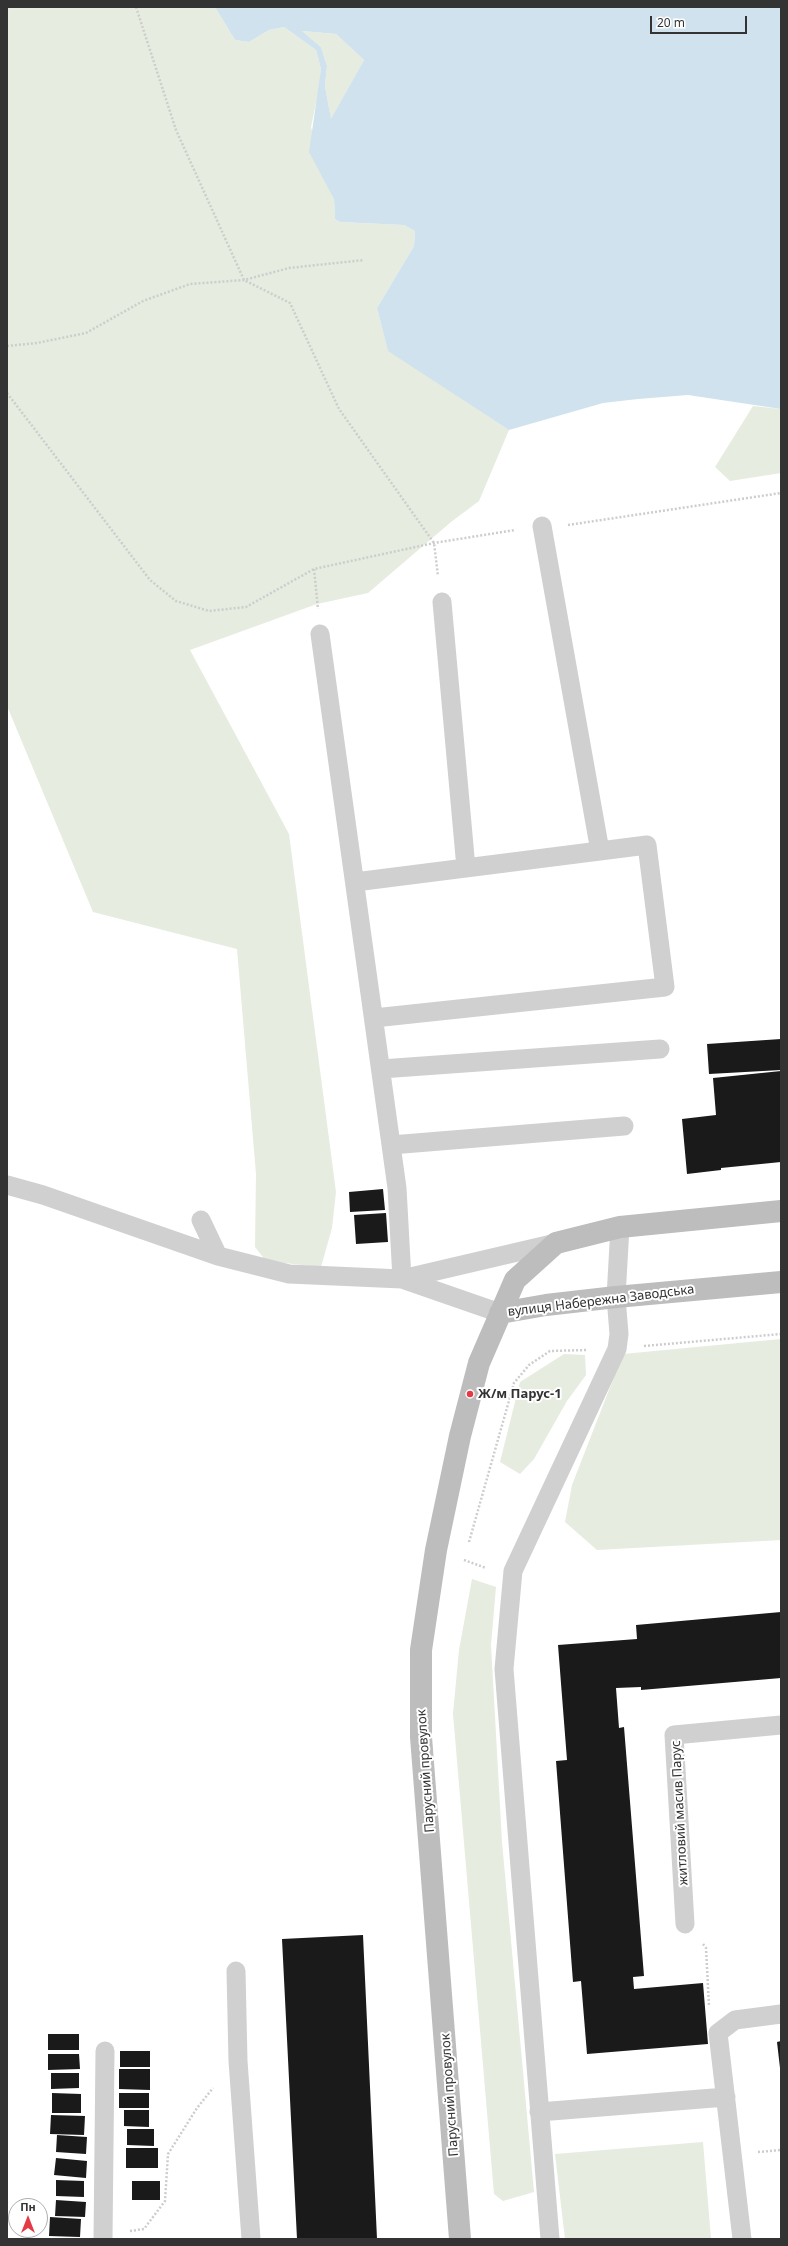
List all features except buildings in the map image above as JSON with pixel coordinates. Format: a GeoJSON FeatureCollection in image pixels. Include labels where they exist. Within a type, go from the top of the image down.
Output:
{"type":"FeatureCollection","features":[{"type":"Feature","properties":{"kind":"street","name":"вулиця Набережна Заводська"},"geometry":{"type":"LineString","coordinates":[[500,1313],[515,1280],[556,1243],[620,1227],[781,1211]]}},
{"type":"Feature","properties":{"kind":"street","name":"вулиця Набережна Заводська"},"geometry":{"type":"LineString","coordinates":[[500,1313],[546,1305],[616,1297],[781,1282]]}},
{"type":"Feature","properties":{"kind":"street","name":"Парусний провулок"},"geometry":{"type":"LineString","coordinates":[[460,2239],[422,1737],[422,1650],[436,1550],[460,1436],[479,1363],[500,1313]]}},
{"type":"Feature","properties":{"kind":"lane"},"geometry":{"type":"LineString","coordinates":[[542,526],[600,851]]}},
{"type":"Feature","properties":{"kind":"lane"},"geometry":{"type":"LineString","coordinates":[[442,602],[466,868]]}},
{"type":"Feature","properties":{"kind":"lane"},"geometry":{"type":"LineString","coordinates":[[320,634],[397,1188],[402,1278]]}},
{"type":"Feature","properties":{"kind":"lane"},"geometry":{"type":"LineString","coordinates":[[355,882],[647,845],[665,987],[374,1018]]}},
{"type":"Feature","properties":{"kind":"lane"},"geometry":{"type":"LineString","coordinates":[[381,1070],[660,1050]]}},
{"type":"Feature","properties":{"kind":"lane"},"geometry":{"type":"LineString","coordinates":[[391,1145],[624,1126]]}},
{"type":"Feature","properties":{"kind":"lane"},"geometry":{"type":"LineString","coordinates":[[7,1185],[43,1195],[218,1256],[289,1274],[402,1278],[556,1243]]}},
{"type":"Feature","properties":{"kind":"lane"},"geometry":{"type":"LineString","coordinates":[[201,1220],[218,1256]]}},
{"type":"Feature","properties":{"kind":"lane"},"geometry":{"type":"LineString","coordinates":[[550,2239],[504,1668],[513,1571],[617,1349],[619,1334],[616,1297],[620,1227]]}},
{"type":"Feature","properties":{"kind":"lane"},"geometry":{"type":"LineString","coordinates":[[402,1278],[500,1313]]}},
{"type":"Feature","properties":{"kind":"lane","name":"житловий масив Парус"},"geometry":{"type":"LineString","coordinates":[[685,1924],[674,1735],[781,1725]]}},
{"type":"Feature","properties":{"kind":"lane"},"geometry":{"type":"LineString","coordinates":[[236,1971],[238,2061],[251,2239]]}},
{"type":"Feature","properties":{"kind":"lane"},"geometry":{"type":"LineString","coordinates":[[742,2239],[718,2033],[735,2020],[781,2014]]}},
{"type":"Feature","properties":{"kind":"lane"},"geometry":{"type":"LineString","coordinates":[[103,2237],[106,2051]]}},
{"type":"Feature","properties":{"kind":"lane"},"geometry":{"type":"LineString","coordinates":[[539,2112],[726,2097]]}},
{"type":"Feature","properties":{"kind":"path"},"geometry":{"type":"LineString","coordinates":[[136,7],[176,130],[244,280],[290,303],[338,409],[434,543],[442,602]]}},
{"type":"Feature","properties":{"kind":"path"},"geometry":{"type":"LineString","coordinates":[[7,346],[36,343],[86,333],[143,301],[190,284],[244,280],[289,268],[364,260]]}},
{"type":"Feature","properties":{"kind":"path"},"geometry":{"type":"LineString","coordinates":[[7,393],[150,580],[176,601],[208,611],[246,606],[314,569],[434,543],[542,526],[575,524],[781,494]]}},
{"type":"Feature","properties":{"kind":"path"},"geometry":{"type":"LineString","coordinates":[[314,569],[320,634]]}},
{"type":"Feature","properties":{"kind":"path"},"geometry":{"type":"LineString","coordinates":[[468,1545],[514,1383],[529,1365],[550,1351],[617,1349],[781,1334]]}},
{"type":"Feature","properties":{"kind":"path"},"geometry":{"type":"LineString","coordinates":[[462,1568],[466,1553]]}},
{"type":"Feature","properties":{"kind":"path"},"geometry":{"type":"LineString","coordinates":[[464,1560],[475,1564]]}},
{"type":"Feature","properties":{"kind":"path"},"geometry":{"type":"LineString","coordinates":[[685,1924],[706,1948],[711,2033],[718,2033]]}},
{"type":"Feature","properties":{"kind":"path"},"geometry":{"type":"LineString","coordinates":[[103,2237],[144,2229],[165,2201],[168,2154],[197,2108],[238,2061]]}},
{"type":"Feature","properties":{"kind":"shaded area"},"geometry":{"type":"Polygon","coordinates":[[[7,7],[215,7],[235,40],[249,42],[269,30],[284,27],[316,50],[321,69],[319,89],[311,127],[334,199],[335,219],[340,222],[404,225],[415,231],[414,246],[377,308],[388,350],[509,430],[479,501],[451,522],[368,593],[317,604],[190,650],[289,834],[336,1192],[332,1228],[321,1267],[266,1261],[255,1247],[256,1174],[237,949],[93,912],[7,706],[7,7]]]}},
{"type":"Feature","properties":{"kind":"shaded area"},"geometry":{"type":"Polygon","coordinates":[[[302,31],[336,34],[364,60],[331,120],[325,86],[327,66],[321,47],[302,31]]]}},
{"type":"Feature","properties":{"kind":"shaded area"},"geometry":{"type":"Polygon","coordinates":[[[753,406],[781,409],[781,473],[730,481],[715,467],[753,406]]]}},
{"type":"Feature","properties":{"kind":"shaded area"},"geometry":{"type":"Polygon","coordinates":[[[781,1339],[781,1540],[597,1550],[565,1522],[572,1485],[623,1354],[781,1339]]]}},
{"type":"Feature","properties":{"kind":"shaded area"},"geometry":{"type":"Polygon","coordinates":[[[564,1354],[585,1355],[586,1375],[567,1401],[534,1459],[520,1474],[500,1462],[520,1382],[564,1354]]]}},
{"type":"Feature","properties":{"kind":"shaded area"},"geometry":{"type":"Polygon","coordinates":[[[472,1579],[496,1587],[491,1645],[502,1842],[534,2192],[503,2201],[494,2194],[453,1714],[459,1650],[472,1579]]]}},
{"type":"Feature","properties":{"kind":"shaded area"},"geometry":{"type":"Polygon","coordinates":[[[703,2142],[711,2239],[565,2239],[555,2154],[703,2142]]]}},
{"type":"Feature","properties":{"kind":"water"},"geometry":{"type":"Polygon","coordinates":[[[215,7],[781,7],[781,409],[688,395],[603,403],[509,430],[388,351],[377,308],[414,246],[415,231],[404,225],[340,222],[335,219],[334,199],[309,152],[321,69],[316,50],[284,27],[269,30],[249,42],[235,40],[215,7]],[[302,31],[321,47],[327,66],[325,86],[331,119],[364,60],[336,34],[302,31]]]}},
{"type":"Feature","properties":{"kind":"place","name":"Ж/м Парус-1"},"geometry":{"type":"Point","coordinates":[470,1394]}}]}
